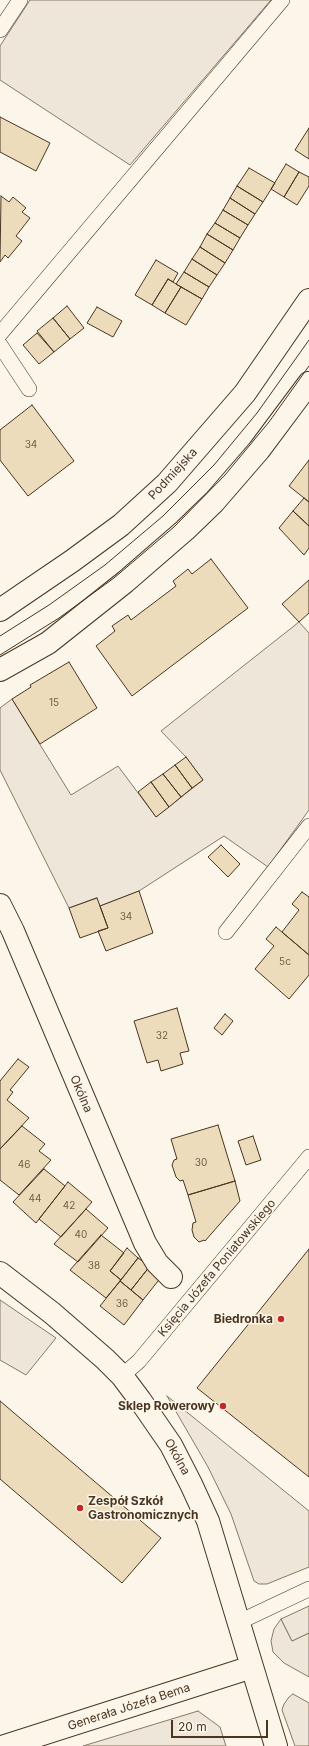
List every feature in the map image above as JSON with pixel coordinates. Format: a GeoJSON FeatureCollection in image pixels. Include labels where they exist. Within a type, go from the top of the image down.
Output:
{"type":"FeatureCollection","features":[{"type":"Feature","properties":{"kind":"street","name":"Podmiejska"},"geometry":{"type":"LineString","coordinates":[[0,610],[72,561],[121,525],[167,483],[245,393],[309,300]]}},
{"type":"Feature","properties":{"kind":"street"},"geometry":{"type":"LineString","coordinates":[[0,670],[48,643],[125,582],[185,530],[214,502],[247,465],[309,383]]}},
{"type":"Feature","properties":{"kind":"street","name":"Okólna"},"geometry":{"type":"LineString","coordinates":[[0,905],[13,932],[145,1243],[157,1263],[171,1277]]}},
{"type":"Feature","properties":{"kind":"street","name":"Okólna"},"geometry":{"type":"LineString","coordinates":[[0,1273],[87,1342],[122,1376],[161,1430],[195,1491],[216,1545],[276,1746]]}},
{"type":"Feature","properties":{"kind":"street","name":"Generała Józefa Bema"},"geometry":{"type":"LineString","coordinates":[[5,1746],[252,1668]]}},
{"type":"Feature","properties":{"kind":"lane"},"geometry":{"type":"LineString","coordinates":[[0,30],[20,0]]}},
{"type":"Feature","properties":{"kind":"lane"},"geometry":{"type":"LineString","coordinates":[[0,334],[282,0]]}},
{"type":"Feature","properties":{"kind":"lane"},"geometry":{"type":"LineString","coordinates":[[0,345],[29,388]]}},
{"type":"Feature","properties":{"kind":"lane"},"geometry":{"type":"LineString","coordinates":[[226,932],[309,826]]}},
{"type":"Feature","properties":{"kind":"lane","name":"Księcia Józefa Poniatowskiego"},"geometry":{"type":"LineString","coordinates":[[122,1376],[140,1361],[309,1157]]}},
{"type":"Feature","properties":{"kind":"lane"},"geometry":{"type":"LineString","coordinates":[[238,1622],[309,1590]]}},
{"type":"Feature","properties":{"kind":"shaded area"},"geometry":{"type":"Polygon","coordinates":[[[30,0],[271,0],[130,165],[0,80],[0,46],[30,0]]]}},
{"type":"Feature","properties":{"kind":"shaded area"},"geometry":{"type":"Polygon","coordinates":[[[299,622],[309,633],[309,810],[268,867],[224,836],[139,891],[100,906],[96,898],[69,908],[0,770],[0,708],[12,699],[71,795],[118,766],[156,817],[203,780],[186,757],[161,731],[299,622]]]}},
{"type":"Feature","properties":{"kind":"shaded area"},"geometry":{"type":"Polygon","coordinates":[[[0,1300],[56,1338],[26,1375],[0,1360],[0,1300]]]}},
{"type":"Feature","properties":{"kind":"shaded area"},"geometry":{"type":"Polygon","coordinates":[[[167,1396],[309,1511],[309,1567],[267,1584],[259,1584],[254,1581],[231,1514],[208,1467],[167,1396]]]}},
{"type":"Feature","properties":{"kind":"shaded area"},"geometry":{"type":"Polygon","coordinates":[[[309,1606],[309,1633],[292,1641],[281,1619],[309,1606]]]}},
{"type":"Feature","properties":{"kind":"shaded area"},"geometry":{"type":"Polygon","coordinates":[[[281,1619],[292,1641],[309,1633],[309,1677],[284,1663],[273,1652],[271,1641],[274,1629],[281,1619]]]}},
{"type":"Feature","properties":{"kind":"shaded area"},"geometry":{"type":"Polygon","coordinates":[[[293,1694],[309,1703],[309,1746],[295,1746],[282,1710],[284,1704],[293,1694]]]}},
{"type":"Feature","properties":{"kind":"shaded area"},"geometry":{"type":"Polygon","coordinates":[[[198,1711],[220,1727],[226,1746],[83,1746],[198,1711]]]}},
{"type":"Feature","properties":{"kind":"building"},"geometry":{"type":"Polygon","coordinates":[[[0,117],[50,143],[36,171],[0,152],[0,117]]]}},
{"type":"Feature","properties":{"kind":"building"},"geometry":{"type":"Polygon","coordinates":[[[309,128],[309,159],[295,150],[309,128]]]}},
{"type":"Feature","properties":{"kind":"building"},"geometry":{"type":"Polygon","coordinates":[[[286,164],[299,172],[284,197],[271,189],[286,164]]]}},
{"type":"Feature","properties":{"kind":"building"},"geometry":{"type":"Polygon","coordinates":[[[249,168],[275,183],[263,202],[237,186],[249,168]]]}},
{"type":"Feature","properties":{"kind":"building"},"geometry":{"type":"Polygon","coordinates":[[[299,172],[309,177],[309,186],[297,205],[284,197],[299,172]]]}},
{"type":"Feature","properties":{"kind":"building"},"geometry":{"type":"Polygon","coordinates":[[[237,186],[263,202],[255,214],[230,198],[237,186]]]}},
{"type":"Feature","properties":{"kind":"building"},"geometry":{"type":"Polygon","coordinates":[[[1,196],[9,202],[13,197],[26,208],[22,212],[30,218],[16,236],[22,241],[8,258],[5,255],[0,262],[1,196]]]}},
{"type":"Feature","properties":{"kind":"building"},"geometry":{"type":"Polygon","coordinates":[[[230,198],[255,214],[248,225],[223,210],[230,198]]]}},
{"type":"Feature","properties":{"kind":"building"},"geometry":{"type":"Polygon","coordinates":[[[223,210],[248,225],[240,238],[215,223],[223,210]]]}},
{"type":"Feature","properties":{"kind":"building"},"geometry":{"type":"Polygon","coordinates":[[[215,223],[240,238],[233,250],[207,234],[215,223]]]}},
{"type":"Feature","properties":{"kind":"building"},"geometry":{"type":"Polygon","coordinates":[[[207,234],[233,250],[225,263],[200,247],[207,234]]]}},
{"type":"Feature","properties":{"kind":"building"},"geometry":{"type":"Polygon","coordinates":[[[200,247],[225,263],[217,275],[192,259],[200,247]]]}},
{"type":"Feature","properties":{"kind":"building"},"geometry":{"type":"Polygon","coordinates":[[[192,259],[217,275],[209,287],[184,272],[192,259]]]}},
{"type":"Feature","properties":{"kind":"building"},"geometry":{"type":"Polygon","coordinates":[[[156,260],[178,273],[173,282],[168,279],[152,305],[135,295],[156,260]]]}},
{"type":"Feature","properties":{"kind":"building"},"geometry":{"type":"Polygon","coordinates":[[[184,272],[209,287],[202,299],[176,284],[184,272]]]}},
{"type":"Feature","properties":{"kind":"building"},"geometry":{"type":"Polygon","coordinates":[[[168,279],[181,287],[165,313],[152,305],[168,279]]]}},
{"type":"Feature","properties":{"kind":"building"},"geometry":{"type":"Polygon","coordinates":[[[181,287],[202,299],[186,325],[165,313],[181,287]]]}},
{"type":"Feature","properties":{"kind":"building"},"geometry":{"type":"Polygon","coordinates":[[[67,306],[84,328],[70,339],[53,318],[67,306]]]}},
{"type":"Feature","properties":{"kind":"building"},"geometry":{"type":"Polygon","coordinates":[[[97,307],[122,321],[113,337],[87,323],[97,307]]]}},
{"type":"Feature","properties":{"kind":"building"},"geometry":{"type":"Polygon","coordinates":[[[53,318],[70,339],[54,352],[37,331],[53,318]]]}},
{"type":"Feature","properties":{"kind":"building"},"geometry":{"type":"Polygon","coordinates":[[[37,333],[54,352],[39,364],[23,345],[37,333]]]}},
{"type":"Feature","properties":{"kind":"building"},"geometry":{"type":"Polygon","coordinates":[[[32,405],[74,461],[28,496],[0,460],[0,430],[32,405]]]}},
{"type":"Feature","properties":{"kind":"building"},"geometry":{"type":"Polygon","coordinates":[[[309,460],[309,502],[289,486],[309,460]]]}},
{"type":"Feature","properties":{"kind":"building"},"geometry":{"type":"Polygon","coordinates":[[[304,498],[309,502],[309,526],[293,511],[304,498]]]}},
{"type":"Feature","properties":{"kind":"building"},"geometry":{"type":"Polygon","coordinates":[[[293,511],[309,526],[309,548],[304,555],[279,528],[293,511]]]}},
{"type":"Feature","properties":{"kind":"building"},"geometry":{"type":"Polygon","coordinates":[[[211,559],[248,608],[132,696],[96,646],[115,631],[112,626],[128,615],[131,620],[176,586],[173,581],[188,569],[192,574],[211,559]]]}},
{"type":"Feature","properties":{"kind":"building"},"geometry":{"type":"Polygon","coordinates":[[[309,580],[309,613],[299,622],[282,604],[309,580]]]}},
{"type":"Feature","properties":{"kind":"building"},"geometry":{"type":"Polygon","coordinates":[[[69,662],[97,708],[40,744],[12,699],[31,687],[30,685],[69,662]]]}},
{"type":"Feature","properties":{"kind":"building"},"geometry":{"type":"Polygon","coordinates":[[[186,757],[203,780],[192,788],[175,765],[186,757]]]}},
{"type":"Feature","properties":{"kind":"building"},"geometry":{"type":"Polygon","coordinates":[[[175,765],[192,788],[181,797],[163,774],[175,765]]]}},
{"type":"Feature","properties":{"kind":"building"},"geometry":{"type":"Polygon","coordinates":[[[163,774],[181,797],[169,807],[151,782],[163,774]]]}},
{"type":"Feature","properties":{"kind":"building"},"geometry":{"type":"Polygon","coordinates":[[[151,782],[169,807],[156,817],[138,792],[151,782]]]}},
{"type":"Feature","properties":{"kind":"building"},"geometry":{"type":"Polygon","coordinates":[[[221,845],[240,864],[228,877],[208,857],[221,845]]]}},
{"type":"Feature","properties":{"kind":"building"},"geometry":{"type":"Polygon","coordinates":[[[139,891],[153,933],[106,951],[98,931],[108,928],[100,906],[139,891]]]}},
{"type":"Feature","properties":{"kind":"building"},"geometry":{"type":"Polygon","coordinates":[[[302,892],[309,897],[309,955],[282,932],[299,910],[292,904],[302,892]]]}},
{"type":"Feature","properties":{"kind":"building"},"geometry":{"type":"Polygon","coordinates":[[[97,898],[108,928],[80,938],[69,908],[97,898]]]}},
{"type":"Feature","properties":{"kind":"building"},"geometry":{"type":"Polygon","coordinates":[[[276,927],[309,955],[309,975],[289,999],[255,969],[274,946],[266,939],[276,927]]]}},
{"type":"Feature","properties":{"kind":"building"},"geometry":{"type":"Polygon","coordinates":[[[177,1008],[189,1051],[180,1053],[183,1064],[161,1071],[158,1060],[147,1063],[134,1021],[177,1008]]]}},
{"type":"Feature","properties":{"kind":"building"},"geometry":{"type":"Polygon","coordinates":[[[225,1014],[233,1021],[222,1035],[214,1028],[225,1014]]]}},
{"type":"Feature","properties":{"kind":"building"},"geometry":{"type":"Polygon","coordinates":[[[18,1059],[29,1067],[10,1090],[13,1092],[7,1100],[29,1118],[0,1149],[0,1081],[18,1059]]]}},
{"type":"Feature","properties":{"kind":"building"},"geometry":{"type":"Polygon","coordinates":[[[218,1125],[235,1181],[188,1195],[183,1180],[180,1181],[176,1177],[172,1165],[174,1160],[177,1159],[171,1139],[218,1125]]]}},
{"type":"Feature","properties":{"kind":"building"},"geometry":{"type":"Polygon","coordinates":[[[22,1126],[45,1144],[39,1151],[51,1160],[19,1195],[0,1180],[0,1149],[22,1126]]]}},
{"type":"Feature","properties":{"kind":"building"},"geometry":{"type":"Polygon","coordinates":[[[253,1136],[261,1160],[246,1165],[238,1141],[253,1136]]]}},
{"type":"Feature","properties":{"kind":"building"},"geometry":{"type":"Polygon","coordinates":[[[44,1169],[65,1186],[36,1223],[13,1202],[44,1169]]]}},
{"type":"Feature","properties":{"kind":"building"},"geometry":{"type":"Polygon","coordinates":[[[235,1181],[240,1201],[205,1241],[199,1242],[194,1237],[192,1230],[193,1223],[196,1222],[188,1195],[235,1181]]]}},
{"type":"Feature","properties":{"kind":"building"},"geometry":{"type":"Polygon","coordinates":[[[68,1182],[92,1202],[61,1237],[39,1219],[68,1182]]]}},
{"type":"Feature","properties":{"kind":"building"},"geometry":{"type":"Polygon","coordinates":[[[86,1209],[108,1228],[78,1262],[54,1244],[86,1209]]]}},
{"type":"Feature","properties":{"kind":"building"},"geometry":{"type":"Polygon","coordinates":[[[101,1235],[124,1253],[110,1271],[121,1280],[106,1298],[70,1270],[101,1235]]]}},
{"type":"Feature","properties":{"kind":"building"},"geometry":{"type":"Polygon","coordinates":[[[127,1248],[138,1258],[121,1280],[110,1271],[127,1248]]]}},
{"type":"Feature","properties":{"kind":"building","name":"Biedronka"},"geometry":{"type":"Polygon","coordinates":[[[309,1249],[309,1477],[197,1388],[309,1249]]]}},
{"type":"Feature","properties":{"kind":"building"},"geometry":{"type":"Polygon","coordinates":[[[138,1258],[150,1266],[131,1290],[120,1281],[138,1258]]]}},
{"type":"Feature","properties":{"kind":"building"},"geometry":{"type":"Polygon","coordinates":[[[150,1266],[162,1276],[143,1300],[131,1290],[150,1266]]]}},
{"type":"Feature","properties":{"kind":"building"},"geometry":{"type":"Polygon","coordinates":[[[120,1281],[143,1300],[124,1325],[100,1306],[120,1281]]]}},
{"type":"Feature","properties":{"kind":"building","name":"Zespół Szkół Gastronomicznych"},"geometry":{"type":"Polygon","coordinates":[[[0,1401],[161,1538],[122,1583],[0,1479],[0,1401]]]}},
{"type":"Feature","properties":{"kind":"tram line"},"geometry":{"type":"LineString","coordinates":[[0,636],[49,605],[105,565],[163,516],[214,465],[257,413],[309,340]]}},
{"type":"Feature","properties":{"kind":"tram line"},"geometry":{"type":"LineString","coordinates":[[0,655],[59,618],[114,578],[174,527],[225,475],[269,422],[309,366]]}},
{"type":"Feature","properties":{"kind":"place","name":"Biedronka"},"geometry":{"type":"Point","coordinates":[281,1319]}},
{"type":"Feature","properties":{"kind":"place","name":"Sklep Rowerowy"},"geometry":{"type":"Point","coordinates":[223,1406]}},
{"type":"Feature","properties":{"kind":"place","name":"Zespół Szkół Gastronomicznych"},"geometry":{"type":"Point","coordinates":[80,1508]}}]}
